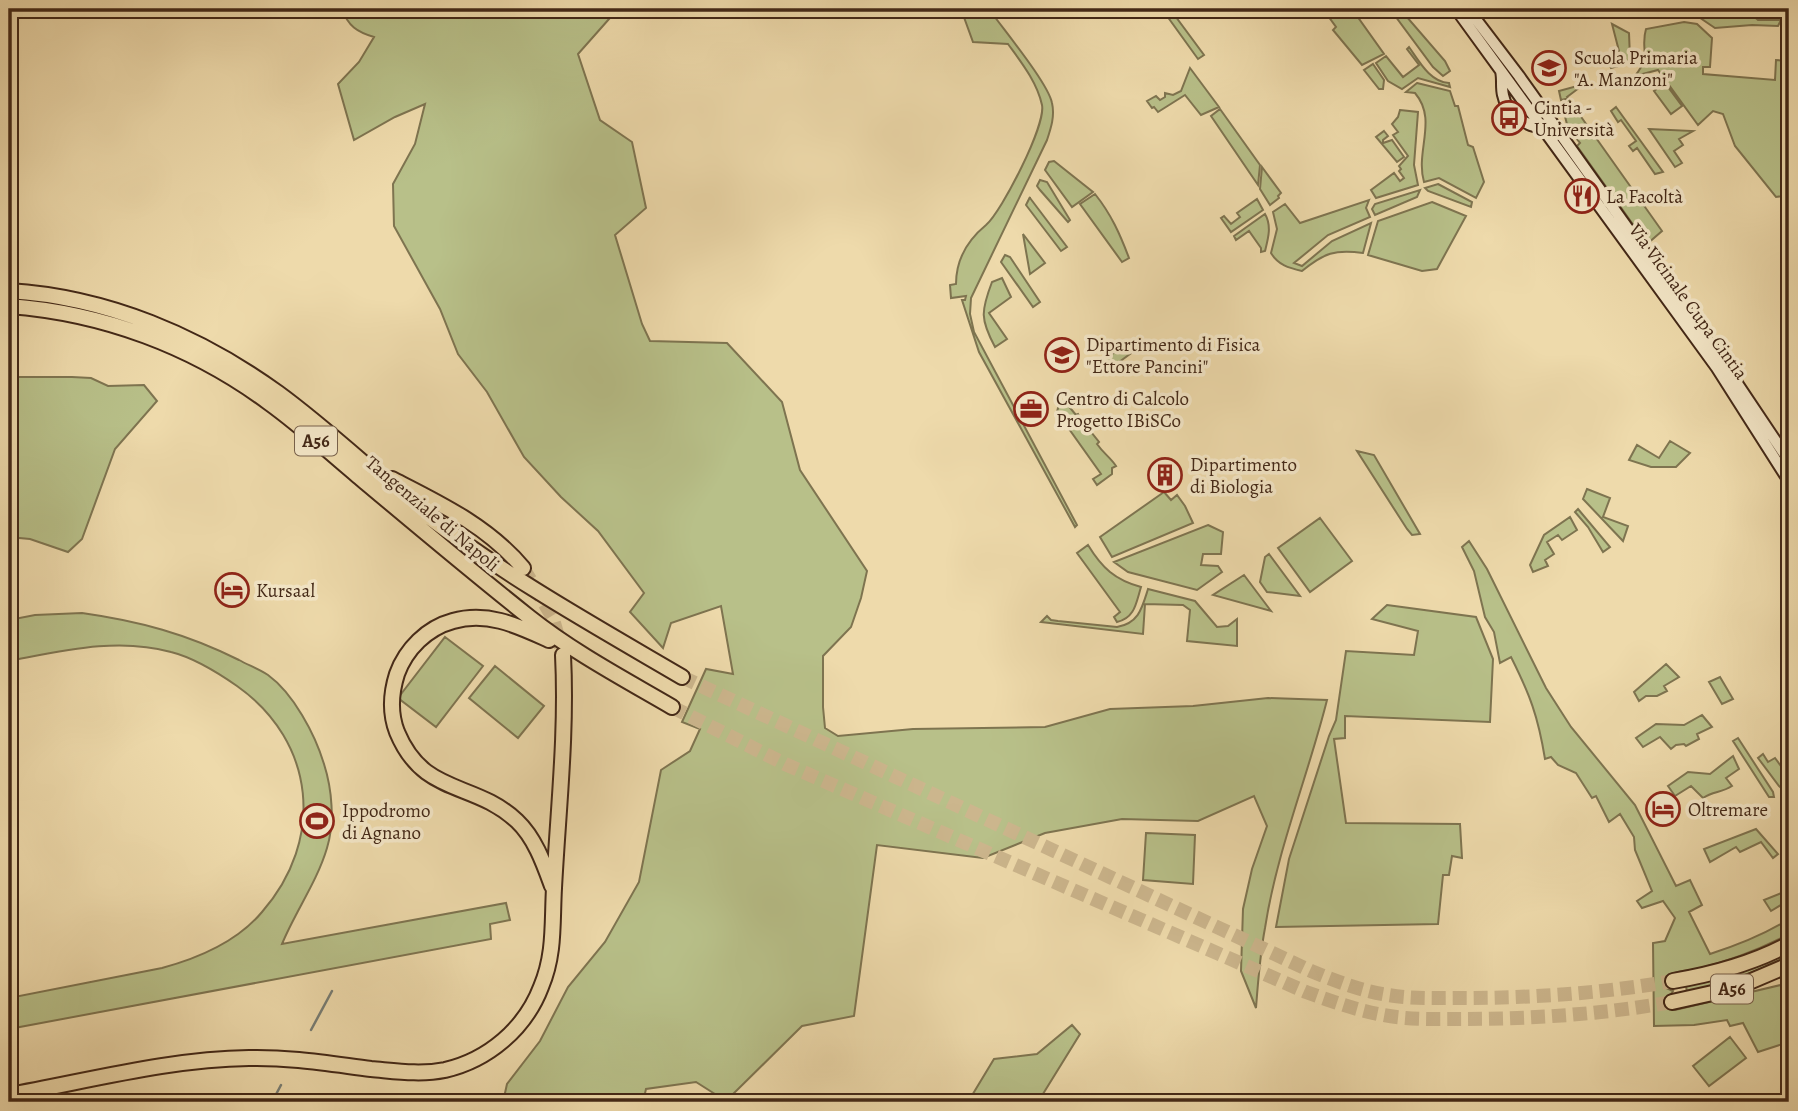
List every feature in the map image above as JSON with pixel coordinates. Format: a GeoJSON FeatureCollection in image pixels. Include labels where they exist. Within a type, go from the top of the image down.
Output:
{"type":"FeatureCollection","features":[{"type":"Feature","properties":{"kind":"highway","name":"Tangenziale di Napoli"},"geometry":{"type":"LineString","coordinates":[[9,291],[38,293],[132,314],[181,335],[242,368],[279,394],[426,515],[517,579],[682,677]]}},
{"type":"Feature","properties":{"kind":"highway","name":"Tangenziale di Napoli"},"geometry":{"type":"LineString","coordinates":[[9,306],[80,315],[108,322],[141,333],[219,369],[268,402],[532,619],[583,655],[672,707]]}},
{"type":"Feature","properties":{"kind":"highway"},"geometry":{"type":"LineString","coordinates":[[370,468],[476,525],[510,552],[523,568]]}},
{"type":"Feature","properties":{"kind":"highway"},"geometry":{"type":"LineString","coordinates":[[554,890],[542,858],[515,819],[482,797],[434,778],[414,762],[403,744],[393,718],[393,692],[403,661],[422,638],[440,626],[465,618],[490,618],[531,631],[583,655]]}},
{"type":"Feature","properties":{"kind":"highway"},"geometry":{"type":"LineString","coordinates":[[9,1095],[200,1060],[265,1058],[404,1072],[444,1070],[468,1063],[494,1048],[529,1012],[542,986],[552,951],[562,754],[563,655]]}},
{"type":"Feature","properties":{"kind":"highway","name":"A56"},"geometry":{"type":"LineString","coordinates":[[1672,981],[1741,965],[1789,944]]}},
{"type":"Feature","properties":{"kind":"highway","name":"A56"},"geometry":{"type":"LineString","coordinates":[[1672,1002],[1735,988],[1789,965]]}},
{"type":"Feature","properties":{"kind":"main road"},"geometry":{"type":"LineString","coordinates":[[1456,9],[1503,76],[1519,76]]}},
{"type":"Feature","properties":{"kind":"main road","name":"Via Vicinale Cupa Cintia"},"geometry":{"type":"LineString","coordinates":[[1468,9],[1718,355],[1789,461]]}},
{"type":"Feature","properties":{"kind":"main road","name":"Via Vicinale Cupa Cintia"},"geometry":{"type":"LineString","coordinates":[[1503,76],[1506,103],[1531,127],[1542,127],[1717,368],[1789,481]]}},
{"type":"Feature","properties":{"kind":"green space"},"geometry":{"type":"Polygon","coordinates":[[[342,9],[604,9],[609,19],[578,54],[600,120],[632,142],[646,208],[615,235],[642,324],[650,341],[727,343],[782,402],[800,470],[867,571],[851,627],[823,656],[825,728],[838,736],[913,729],[1045,727],[1110,709],[1193,706],[1268,698],[1327,700],[1270,899],[1256,1008],[1241,971],[1243,909],[1252,869],[1267,826],[1254,796],[1198,821],[1122,819],[1045,833],[983,858],[877,845],[854,1016],[802,1026],[726,1101],[696,1082],[646,1089],[643,1102],[503,1102],[507,1084],[540,1041],[568,987],[605,942],[639,882],[661,770],[690,751],[700,729],[682,722],[706,669],[733,674],[721,606],[671,623],[663,648],[630,612],[644,593],[598,531],[561,497],[524,457],[487,392],[458,354],[440,309],[394,226],[393,184],[415,144],[425,104],[354,140],[338,84],[359,62],[374,37],[354,28],[342,9]]]}},
{"type":"Feature","properties":{"kind":"green space"},"geometry":{"type":"Polygon","coordinates":[[[961,9],[989,9],[1034,70],[1052,103],[1053,117],[1047,140],[971,298],[970,314],[974,332],[1077,525],[1075,527],[979,352],[962,300],[965,300],[966,296],[951,298],[950,285],[956,284],[958,266],[965,250],[1002,203],[1030,148],[1042,105],[1032,80],[1008,44],[973,42],[961,9]]]}},
{"type":"Feature","properties":{"kind":"green space"},"geometry":{"type":"Polygon","coordinates":[[[1162,9],[1170,9],[1204,55],[1198,59],[1162,9]]]}},
{"type":"Feature","properties":{"kind":"green space"},"geometry":{"type":"Polygon","coordinates":[[[1323,9],[1352,9],[1384,54],[1362,65],[1333,30],[1336,27],[1323,9]]]}},
{"type":"Feature","properties":{"kind":"green space"},"geometry":{"type":"Polygon","coordinates":[[[1390,9],[1400,9],[1445,61],[1450,71],[1443,76],[1433,67],[1390,9]]]}},
{"type":"Feature","properties":{"kind":"green space"},"geometry":{"type":"Polygon","coordinates":[[[1641,9],[1677,9],[1679,10],[1645,18],[1641,9]]]}},
{"type":"Feature","properties":{"kind":"green space"},"geometry":{"type":"Polygon","coordinates":[[[1687,9],[1718,9],[1728,12],[1729,9],[1748,9],[1758,20],[1781,20],[1778,26],[1715,28],[1687,9]]]}},
{"type":"Feature","properties":{"kind":"green space"},"geometry":{"type":"Polygon","coordinates":[[[1684,22],[1697,24],[1712,38],[1710,67],[1703,67],[1703,74],[1775,80],[1776,60],[1789,61],[1789,195],[1776,197],[1735,146],[1723,114],[1713,111],[1698,125],[1658,70],[1635,76],[1643,63],[1646,29],[1684,22]]]}},
{"type":"Feature","properties":{"kind":"green space"},"geometry":{"type":"Polygon","coordinates":[[[1612,24],[1629,33],[1630,58],[1626,64],[1611,68],[1607,55],[1619,51],[1612,24]]]}},
{"type":"Feature","properties":{"kind":"green space"},"geometry":{"type":"Polygon","coordinates":[[[1409,47],[1431,75],[1449,83],[1450,87],[1418,78],[1402,89],[1388,81],[1376,63],[1386,56],[1403,77],[1419,65],[1407,49],[1409,47]]]}},
{"type":"Feature","properties":{"kind":"green space"},"geometry":{"type":"Polygon","coordinates":[[[1373,64],[1384,80],[1383,89],[1379,89],[1364,70],[1373,64]]]}},
{"type":"Feature","properties":{"kind":"green space"},"geometry":{"type":"Polygon","coordinates":[[[1190,68],[1219,107],[1201,115],[1185,95],[1158,112],[1152,108],[1147,101],[1156,96],[1160,100],[1165,97],[1165,93],[1173,95],[1181,91],[1190,68]]]}},
{"type":"Feature","properties":{"kind":"green space"},"geometry":{"type":"Polygon","coordinates":[[[1417,83],[1450,91],[1455,106],[1458,106],[1468,145],[1473,147],[1484,182],[1476,198],[1439,178],[1424,182],[1422,159],[1425,114],[1415,93],[1406,92],[1417,83]]]}},
{"type":"Feature","properties":{"kind":"green space"},"geometry":{"type":"Polygon","coordinates":[[[1665,83],[1682,106],[1671,114],[1654,91],[1665,83]]]}},
{"type":"Feature","properties":{"kind":"green space"},"geometry":{"type":"Polygon","coordinates":[[[1577,86],[1579,88],[1567,97],[1662,231],[1647,244],[1577,146],[1580,143],[1568,128],[1563,109],[1569,107],[1566,99],[1561,100],[1559,91],[1577,86]]]}},
{"type":"Feature","properties":{"kind":"green space"},"geometry":{"type":"Polygon","coordinates":[[[1616,107],[1663,172],[1655,174],[1637,148],[1633,151],[1629,146],[1636,141],[1611,111],[1616,107]]]}},
{"type":"Feature","properties":{"kind":"green space"},"geometry":{"type":"Polygon","coordinates":[[[1220,109],[1260,165],[1258,185],[1211,116],[1220,109]]]}},
{"type":"Feature","properties":{"kind":"green space"},"geometry":{"type":"Polygon","coordinates":[[[1400,110],[1418,112],[1414,165],[1418,185],[1376,198],[1371,190],[1394,173],[1400,181],[1404,178],[1399,166],[1408,156],[1393,135],[1398,132],[1392,124],[1400,110]]]}},
{"type":"Feature","properties":{"kind":"green space"},"geometry":{"type":"Polygon","coordinates":[[[1649,129],[1693,131],[1679,139],[1683,145],[1674,151],[1682,163],[1675,167],[1649,129]]]}},
{"type":"Feature","properties":{"kind":"green space"},"geometry":{"type":"Polygon","coordinates":[[[1384,131],[1388,136],[1383,143],[1392,140],[1404,157],[1397,162],[1376,137],[1384,131]]]}},
{"type":"Feature","properties":{"kind":"green space"},"geometry":{"type":"Polygon","coordinates":[[[1054,161],[1093,192],[1072,207],[1045,170],[1049,162],[1054,161]]]}},
{"type":"Feature","properties":{"kind":"green space"},"geometry":{"type":"Polygon","coordinates":[[[1262,167],[1281,193],[1270,205],[1260,189],[1262,167]]]}},
{"type":"Feature","properties":{"kind":"green space"},"geometry":{"type":"Polygon","coordinates":[[[1040,180],[1047,182],[1070,220],[1068,222],[1037,186],[1040,180]]]}},
{"type":"Feature","properties":{"kind":"green space"},"geometry":{"type":"Polygon","coordinates":[[[1438,184],[1472,202],[1471,207],[1425,188],[1438,184]]]}},
{"type":"Feature","properties":{"kind":"green space"},"geometry":{"type":"Polygon","coordinates":[[[1420,190],[1417,197],[1375,215],[1372,209],[1375,204],[1420,190]]]}},
{"type":"Feature","properties":{"kind":"green space"},"geometry":{"type":"Polygon","coordinates":[[[1095,194],[1119,232],[1126,249],[1129,258],[1122,262],[1080,204],[1095,194]]]}},
{"type":"Feature","properties":{"kind":"green space"},"geometry":{"type":"Polygon","coordinates":[[[1030,197],[1067,247],[1061,251],[1026,205],[1030,197]]]}},
{"type":"Feature","properties":{"kind":"green space"},"geometry":{"type":"Polygon","coordinates":[[[1257,199],[1263,210],[1231,232],[1221,218],[1224,216],[1231,224],[1240,217],[1237,213],[1257,199]]]}},
{"type":"Feature","properties":{"kind":"green space"},"geometry":{"type":"Polygon","coordinates":[[[1369,200],[1366,208],[1370,217],[1328,235],[1294,263],[1302,266],[1332,241],[1371,223],[1363,253],[1330,254],[1302,271],[1280,263],[1271,253],[1277,229],[1273,212],[1285,204],[1300,223],[1369,200]]]}},
{"type":"Feature","properties":{"kind":"green space"},"geometry":{"type":"Polygon","coordinates":[[[1432,202],[1466,216],[1437,269],[1422,271],[1368,255],[1378,221],[1432,202]]]}},
{"type":"Feature","properties":{"kind":"green space"},"geometry":{"type":"Polygon","coordinates":[[[1265,214],[1269,228],[1265,251],[1261,252],[1249,231],[1236,240],[1234,236],[1265,214]]]}},
{"type":"Feature","properties":{"kind":"green space"},"geometry":{"type":"Polygon","coordinates":[[[1023,234],[1045,263],[1030,274],[1023,234]]]}},
{"type":"Feature","properties":{"kind":"green space"},"geometry":{"type":"Polygon","coordinates":[[[1005,255],[1010,257],[1040,302],[1033,307],[1001,262],[1005,255]]]}},
{"type":"Feature","properties":{"kind":"green space"},"geometry":{"type":"Polygon","coordinates":[[[1002,278],[1011,297],[989,313],[1007,339],[995,347],[985,322],[984,308],[992,282],[1002,278]]]}},
{"type":"Feature","properties":{"kind":"green space"},"geometry":{"type":"Polygon","coordinates":[[[1132,340],[1136,345],[1132,348],[1134,351],[1111,368],[1104,367],[1101,362],[1132,340]]]}},
{"type":"Feature","properties":{"kind":"green space"},"geometry":{"type":"Polygon","coordinates":[[[9,377],[91,378],[108,386],[144,385],[157,401],[115,449],[82,539],[68,552],[30,539],[9,537],[9,377]]]}},
{"type":"Feature","properties":{"kind":"green space"},"geometry":{"type":"Polygon","coordinates":[[[1066,403],[1078,414],[1089,433],[1099,442],[1097,444],[1116,466],[1112,468],[1112,474],[1097,485],[1093,479],[1101,474],[1057,412],[1059,404],[1066,403]]]}},
{"type":"Feature","properties":{"kind":"green space"},"geometry":{"type":"Polygon","coordinates":[[[1670,441],[1690,453],[1676,467],[1651,467],[1629,460],[1637,445],[1659,458],[1670,441]]]}},
{"type":"Feature","properties":{"kind":"green space"},"geometry":{"type":"Polygon","coordinates":[[[1357,451],[1374,455],[1420,534],[1412,535],[1407,529],[1357,451]]]}},
{"type":"Feature","properties":{"kind":"green space"},"geometry":{"type":"Polygon","coordinates":[[[1587,489],[1610,498],[1603,517],[1628,526],[1623,541],[1583,499],[1587,489]]]}},
{"type":"Feature","properties":{"kind":"green space"},"geometry":{"type":"Polygon","coordinates":[[[1164,492],[1171,500],[1177,495],[1193,523],[1112,557],[1100,537],[1164,492]]]}},
{"type":"Feature","properties":{"kind":"green space"},"geometry":{"type":"Polygon","coordinates":[[[1578,509],[1610,547],[1603,552],[1575,512],[1578,509]]]}},
{"type":"Feature","properties":{"kind":"green space"},"geometry":{"type":"Polygon","coordinates":[[[1570,517],[1577,530],[1562,540],[1558,535],[1547,542],[1554,554],[1545,560],[1548,566],[1533,572],[1530,565],[1544,535],[1570,517]]]}},
{"type":"Feature","properties":{"kind":"green space"},"geometry":{"type":"Polygon","coordinates":[[[1320,518],[1352,561],[1310,592],[1278,548],[1320,518]]]}},
{"type":"Feature","properties":{"kind":"green space"},"geometry":{"type":"Polygon","coordinates":[[[1208,525],[1223,532],[1221,554],[1203,554],[1201,565],[1218,566],[1222,572],[1197,590],[1128,572],[1114,562],[1208,525]]]}},
{"type":"Feature","properties":{"kind":"green space"},"geometry":{"type":"Polygon","coordinates":[[[1469,541],[1487,569],[1546,688],[1571,727],[1635,805],[1676,886],[1690,880],[1702,905],[1689,912],[1710,954],[1751,939],[1789,919],[1789,934],[1778,940],[1732,959],[1670,975],[1663,983],[1673,991],[1666,1008],[1675,1010],[1789,983],[1789,1042],[1758,1052],[1743,1023],[1730,1026],[1727,1020],[1694,1025],[1654,1026],[1653,943],[1665,941],[1675,918],[1663,901],[1642,908],[1637,901],[1652,891],[1635,850],[1634,837],[1620,814],[1609,822],[1596,796],[1592,798],[1576,773],[1558,765],[1551,757],[1545,759],[1536,718],[1518,671],[1511,657],[1500,663],[1494,632],[1485,617],[1474,571],[1462,547],[1469,541]]]}},
{"type":"Feature","properties":{"kind":"green space"},"geometry":{"type":"Polygon","coordinates":[[[1088,545],[1110,572],[1141,587],[1134,609],[1123,620],[1117,622],[1114,617],[1120,612],[1077,553],[1088,545]]]}},
{"type":"Feature","properties":{"kind":"green space"},"geometry":{"type":"Polygon","coordinates":[[[1269,554],[1300,596],[1267,592],[1260,582],[1265,557],[1269,554]]]}},
{"type":"Feature","properties":{"kind":"green space"},"geometry":{"type":"Polygon","coordinates":[[[1244,575],[1271,611],[1213,595],[1244,575]]]}},
{"type":"Feature","properties":{"kind":"green space"},"geometry":{"type":"Polygon","coordinates":[[[1148,589],[1195,601],[1217,627],[1228,626],[1237,619],[1237,646],[1187,641],[1190,610],[1183,605],[1145,604],[1143,634],[1041,622],[1047,616],[1058,621],[1117,627],[1124,625],[1139,614],[1148,589]]]}},
{"type":"Feature","properties":{"kind":"green space"},"geometry":{"type":"Polygon","coordinates":[[[1387,605],[1476,617],[1493,659],[1490,722],[1345,716],[1345,738],[1334,739],[1346,823],[1460,824],[1462,858],[1452,856],[1449,875],[1443,875],[1438,924],[1276,927],[1289,859],[1336,720],[1346,651],[1414,655],[1418,631],[1372,619],[1387,605]]]}},
{"type":"Feature","properties":{"kind":"green space","name":"Ippodromo di Agnano"},"geometry":{"type":"Polygon","coordinates":[[[82,613],[162,630],[220,651],[268,675],[286,692],[302,715],[315,740],[327,774],[332,806],[331,827],[318,873],[282,944],[506,903],[510,920],[490,924],[491,939],[9,1029],[9,998],[162,968],[203,954],[241,932],[262,912],[282,884],[296,854],[303,824],[303,793],[296,763],[283,735],[263,709],[237,686],[206,666],[171,652],[130,646],[90,647],[9,661],[9,620],[35,615],[82,613]]]}},
{"type":"Feature","properties":{"kind":"green space"},"geometry":{"type":"Polygon","coordinates":[[[445,637],[483,666],[436,727],[398,698],[445,637]]]}},
{"type":"Feature","properties":{"kind":"green space"},"geometry":{"type":"Polygon","coordinates":[[[1666,664],[1679,677],[1664,686],[1667,691],[1657,696],[1646,696],[1639,701],[1634,692],[1666,664]]]}},
{"type":"Feature","properties":{"kind":"green space"},"geometry":{"type":"Polygon","coordinates":[[[495,666],[544,706],[518,738],[469,698],[495,666]]]}},
{"type":"Feature","properties":{"kind":"green space"},"geometry":{"type":"Polygon","coordinates":[[[1720,677],[1733,699],[1722,704],[1709,682],[1720,677]]]}},
{"type":"Feature","properties":{"kind":"green space"},"geometry":{"type":"Polygon","coordinates":[[[1702,715],[1712,727],[1697,734],[1699,739],[1686,746],[1676,745],[1671,749],[1660,737],[1643,747],[1636,738],[1656,724],[1684,725],[1702,715]]]}},
{"type":"Feature","properties":{"kind":"green space"},"geometry":{"type":"Polygon","coordinates":[[[1738,738],[1774,797],[1769,797],[1733,741],[1738,738]]]}},
{"type":"Feature","properties":{"kind":"green space"},"geometry":{"type":"Polygon","coordinates":[[[1763,754],[1768,762],[1775,758],[1789,777],[1787,793],[1758,758],[1763,754]]]}},
{"type":"Feature","properties":{"kind":"green space"},"geometry":{"type":"Polygon","coordinates":[[[1733,756],[1739,769],[1726,778],[1732,786],[1728,788],[1703,798],[1691,786],[1675,796],[1668,786],[1688,772],[1710,774],[1733,756]]]}},
{"type":"Feature","properties":{"kind":"green space"},"geometry":{"type":"Polygon","coordinates":[[[1756,829],[1778,854],[1773,858],[1761,842],[1740,852],[1736,847],[1710,862],[1704,849],[1756,829]]]}},
{"type":"Feature","properties":{"kind":"green space"},"geometry":{"type":"Polygon","coordinates":[[[1146,833],[1195,835],[1193,884],[1143,880],[1146,833]]]}},
{"type":"Feature","properties":{"kind":"green space"},"geometry":{"type":"Polygon","coordinates":[[[1789,890],[1789,900],[1771,911],[1764,900],[1789,890]]]}},
{"type":"Feature","properties":{"kind":"green space"},"geometry":{"type":"Polygon","coordinates":[[[1789,952],[1789,955],[1752,972],[1687,992],[1686,986],[1730,977],[1789,952]]]}},
{"type":"Feature","properties":{"kind":"green space"},"geometry":{"type":"Polygon","coordinates":[[[1072,1025],[1080,1034],[1038,1102],[968,1102],[994,1059],[1037,1054],[1072,1025]]]}},
{"type":"Feature","properties":{"kind":"green space"},"geometry":{"type":"Polygon","coordinates":[[[1730,1037],[1746,1058],[1709,1086],[1693,1066],[1730,1037]]]}},
{"type":"Feature","properties":{"kind":"waterway"},"geometry":{"type":"LineString","coordinates":[[311,1030],[332,991]]}},
{"type":"Feature","properties":{"kind":"waterway"},"geometry":{"type":"LineString","coordinates":[[272,1102],[281,1085]]}},
{"type":"Feature","properties":{"kind":"waterway"},"geometry":{"type":"LineString","coordinates":[[109,1102],[110,1097]]}},
{"type":"Feature","properties":{"kind":"tunnel"},"geometry":{"type":"LineString","coordinates":[[523,568],[552,616],[561,647]]}},
{"type":"Feature","properties":{"kind":"tunnel"},"geometry":{"type":"LineString","coordinates":[[682,677],[1311,971],[1358,988],[1407,997],[1489,998],[1595,992],[1673,981]]}},
{"type":"Feature","properties":{"kind":"tunnel"},"geometry":{"type":"LineString","coordinates":[[672,707],[785,764],[1306,992],[1353,1008],[1403,1018],[1489,1019],[1594,1013],[1672,1002]]}},
{"type":"Feature","properties":{"kind":"place","name":"Scuola Primaria \"A. Manzoni\""},"geometry":{"type":"Point","coordinates":[1549,68]}},
{"type":"Feature","properties":{"kind":"place","name":"Cintia - Università"},"geometry":{"type":"Point","coordinates":[1509,118]}},
{"type":"Feature","properties":{"kind":"place","name":"La Facoltà"},"geometry":{"type":"Point","coordinates":[1582,196]}},
{"type":"Feature","properties":{"kind":"place","name":"Dipartimento di Fisica \"Ettore Pancini\""},"geometry":{"type":"Point","coordinates":[1062,355]}},
{"type":"Feature","properties":{"kind":"place","name":"Centro di Calcolo Progetto IBiSCo"},"geometry":{"type":"Point","coordinates":[1031,409]}},
{"type":"Feature","properties":{"kind":"place","name":"Dipartimento di Biologia"},"geometry":{"type":"Point","coordinates":[1165,475]}},
{"type":"Feature","properties":{"kind":"place","name":"Kursaal"},"geometry":{"type":"Point","coordinates":[232,590]}},
{"type":"Feature","properties":{"kind":"place","name":"Oltremare"},"geometry":{"type":"Point","coordinates":[1663,809]}},
{"type":"Feature","properties":{"kind":"place","name":"Ippodromo di Agnano"},"geometry":{"type":"Point","coordinates":[317,821]}}]}
